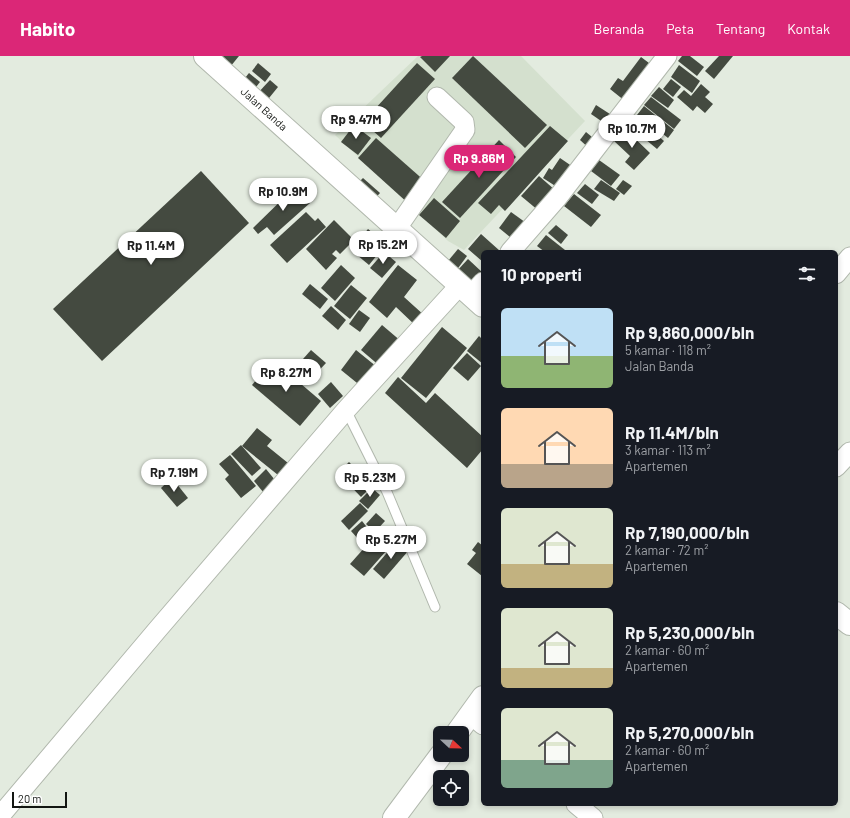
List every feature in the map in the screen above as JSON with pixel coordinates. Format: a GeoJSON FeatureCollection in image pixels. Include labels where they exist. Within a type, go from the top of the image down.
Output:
{"type":"FeatureCollection","features":[{"type":"Feature","properties":{"kind":"street","name":"Jalan Banda"},"geometry":{"type":"LineString","coordinates":[[205,56],[397,228],[474,292]]}},
{"type":"Feature","properties":{"kind":"street"},"geometry":{"type":"LineString","coordinates":[[512,250],[558,197],[667,56]]}},
{"type":"Feature","properties":{"kind":"street"},"geometry":{"type":"LineString","coordinates":[[397,228],[465,130],[464,122],[437,97]]}},
{"type":"Feature","properties":{"kind":"street"},"geometry":{"type":"LineString","coordinates":[[838,272],[850,257]]}},
{"type":"Feature","properties":{"kind":"street"},"geometry":{"type":"LineString","coordinates":[[0,816],[158,628],[346,410],[474,292]]}},
{"type":"Feature","properties":{"kind":"street"},"geometry":{"type":"LineString","coordinates":[[838,465],[850,452]]}},
{"type":"Feature","properties":{"kind":"street"},"geometry":{"type":"LineString","coordinates":[[838,615],[850,624]]}},
{"type":"Feature","properties":{"kind":"street"},"geometry":{"type":"LineString","coordinates":[[468,726],[477,720],[481,705]]}},
{"type":"Feature","properties":{"kind":"street"},"geometry":{"type":"LineString","coordinates":[[394,818],[436,762]]}},
{"type":"Feature","properties":{"kind":"street"},"geometry":{"type":"LineString","coordinates":[[578,806],[593,818]]}},
{"type":"Feature","properties":{"kind":"lane"},"geometry":{"type":"LineString","coordinates":[[346,410],[387,492],[435,607]]}},
{"type":"Feature","properties":{"kind":"shaded area"},"geometry":{"type":"Polygon","coordinates":[[[418,56],[521,56],[585,121],[464,250],[448,241],[335,135],[418,56]]]}},
{"type":"Feature","properties":{"kind":"building"},"geometry":{"type":"Polygon","coordinates":[[[207,56],[239,56],[226,72],[207,56]]]}},
{"type":"Feature","properties":{"kind":"building"},"geometry":{"type":"Polygon","coordinates":[[[450,56],[435,72],[420,57],[450,56]]]}},
{"type":"Feature","properties":{"kind":"building"},"geometry":{"type":"Polygon","coordinates":[[[473,56],[547,125],[525,148],[452,78],[473,56]]]}},
{"type":"Feature","properties":{"kind":"building"},"geometry":{"type":"Polygon","coordinates":[[[682,56],[690,56],[704,67],[697,76],[678,61],[682,56]]]}},
{"type":"Feature","properties":{"kind":"building"},"geometry":{"type":"Polygon","coordinates":[[[719,56],[733,56],[714,79],[705,71],[719,56]]]}},
{"type":"Feature","properties":{"kind":"building"},"geometry":{"type":"Polygon","coordinates":[[[641,57],[653,66],[625,101],[610,89],[618,78],[623,81],[641,57]]]}},
{"type":"Feature","properties":{"kind":"building"},"geometry":{"type":"Polygon","coordinates":[[[258,63],[271,74],[265,82],[252,71],[258,63]]]}},
{"type":"Feature","properties":{"kind":"building"},"geometry":{"type":"Polygon","coordinates":[[[417,63],[435,79],[381,138],[363,122],[417,63]]]}},
{"type":"Feature","properties":{"kind":"building"},"geometry":{"type":"Polygon","coordinates":[[[679,65],[700,81],[692,93],[671,77],[679,65]]]}},
{"type":"Feature","properties":{"kind":"building"},"geometry":{"type":"Polygon","coordinates":[[[249,73],[260,82],[252,92],[241,83],[249,73]]]}},
{"type":"Feature","properties":{"kind":"building"},"geometry":{"type":"Polygon","coordinates":[[[671,79],[681,87],[673,97],[663,89],[671,79]]]}},
{"type":"Feature","properties":{"kind":"building"},"geometry":{"type":"Polygon","coordinates":[[[270,80],[278,87],[265,103],[256,95],[270,80]]]}},
{"type":"Feature","properties":{"kind":"building"},"geometry":{"type":"Polygon","coordinates":[[[701,84],[710,92],[705,97],[713,104],[705,113],[697,106],[693,111],[677,97],[684,90],[691,96],[701,84]]]}},
{"type":"Feature","properties":{"kind":"building"},"geometry":{"type":"Polygon","coordinates":[[[659,87],[674,100],[668,108],[651,96],[659,87]]]}},
{"type":"Feature","properties":{"kind":"building"},"geometry":{"type":"Polygon","coordinates":[[[651,97],[681,120],[674,129],[644,105],[651,97]]]}},
{"type":"Feature","properties":{"kind":"building"},"geometry":{"type":"Polygon","coordinates":[[[596,105],[613,116],[607,125],[591,114],[596,105]]]}},
{"type":"Feature","properties":{"kind":"building"},"geometry":{"type":"Polygon","coordinates":[[[644,106],[674,130],[668,138],[637,115],[644,106]]]}},
{"type":"Feature","properties":{"kind":"building"},"geometry":{"type":"Polygon","coordinates":[[[634,115],[664,141],[657,149],[627,124],[634,115]]]}},
{"type":"Feature","properties":{"kind":"building"},"geometry":{"type":"Polygon","coordinates":[[[354,125],[371,138],[358,155],[341,142],[354,125]]]}},
{"type":"Feature","properties":{"kind":"building"},"geometry":{"type":"Polygon","coordinates":[[[550,126],[568,141],[505,211],[499,205],[491,214],[478,203],[550,126]]]}},
{"type":"Feature","properties":{"kind":"building"},"geometry":{"type":"Polygon","coordinates":[[[624,128],[650,153],[634,170],[625,162],[630,156],[613,140],[624,128]]]}},
{"type":"Feature","properties":{"kind":"building"},"geometry":{"type":"Polygon","coordinates":[[[586,132],[598,142],[591,150],[580,140],[586,132]]]}},
{"type":"Feature","properties":{"kind":"building"},"geometry":{"type":"Polygon","coordinates":[[[376,138],[427,183],[409,204],[358,158],[376,138]]]}},
{"type":"Feature","properties":{"kind":"building"},"geometry":{"type":"Polygon","coordinates":[[[499,140],[516,157],[460,218],[442,202],[499,140]]]}},
{"type":"Feature","properties":{"kind":"building"},"geometry":{"type":"Polygon","coordinates":[[[560,158],[576,169],[560,189],[543,178],[549,168],[552,170],[560,158]]]}},
{"type":"Feature","properties":{"kind":"building"},"geometry":{"type":"Polygon","coordinates":[[[599,160],[620,175],[611,186],[591,171],[599,160]]]}},
{"type":"Feature","properties":{"kind":"building"},"geometry":{"type":"Polygon","coordinates":[[[201,171],[249,223],[102,361],[53,309],[201,171]]]}},
{"type":"Feature","properties":{"kind":"building"},"geometry":{"type":"Polygon","coordinates":[[[539,176],[555,190],[539,211],[521,196],[539,176]]]}},
{"type":"Feature","properties":{"kind":"building"},"geometry":{"type":"Polygon","coordinates":[[[363,178],[380,193],[371,203],[356,185],[363,178]]]}},
{"type":"Feature","properties":{"kind":"building"},"geometry":{"type":"Polygon","coordinates":[[[601,180],[620,193],[614,201],[594,189],[601,180]]]}},
{"type":"Feature","properties":{"kind":"building"},"geometry":{"type":"Polygon","coordinates":[[[623,180],[632,186],[624,195],[616,189],[623,180]]]}},
{"type":"Feature","properties":{"kind":"building"},"geometry":{"type":"Polygon","coordinates":[[[585,184],[599,195],[592,204],[577,193],[585,184]]]}},
{"type":"Feature","properties":{"kind":"building"},"geometry":{"type":"Polygon","coordinates":[[[296,186],[310,203],[274,235],[267,227],[258,234],[253,228],[296,186]]]}},
{"type":"Feature","properties":{"kind":"building"},"geometry":{"type":"Polygon","coordinates":[[[574,194],[601,215],[591,227],[564,206],[574,194]]]}},
{"type":"Feature","properties":{"kind":"building"},"geometry":{"type":"Polygon","coordinates":[[[434,198],[460,221],[446,238],[419,215],[434,198]]]}},
{"type":"Feature","properties":{"kind":"building"},"geometry":{"type":"Polygon","coordinates":[[[306,212],[315,221],[318,218],[326,227],[287,263],[270,245],[306,212]]]}},
{"type":"Feature","properties":{"kind":"building"},"geometry":{"type":"Polygon","coordinates":[[[511,212],[529,225],[516,242],[499,228],[511,212]]]}},
{"type":"Feature","properties":{"kind":"building"},"geometry":{"type":"Polygon","coordinates":[[[334,220],[354,240],[340,254],[336,250],[332,254],[337,258],[326,270],[306,249],[334,220]]]}},
{"type":"Feature","properties":{"kind":"building"},"geometry":{"type":"Polygon","coordinates":[[[556,225],[568,235],[561,244],[548,233],[556,225]]]}},
{"type":"Feature","properties":{"kind":"building"},"geometry":{"type":"Polygon","coordinates":[[[368,229],[386,244],[369,265],[351,250],[368,229]]]}},
{"type":"Feature","properties":{"kind":"building"},"geometry":{"type":"Polygon","coordinates":[[[481,234],[499,250],[481,250],[481,260],[468,249],[481,234]]]}},
{"type":"Feature","properties":{"kind":"building"},"geometry":{"type":"Polygon","coordinates":[[[546,235],[565,250],[542,250],[537,246],[546,235]]]}},
{"type":"Feature","properties":{"kind":"building"},"geometry":{"type":"Polygon","coordinates":[[[458,249],[467,256],[453,275],[443,267],[458,249]]]}},
{"type":"Feature","properties":{"kind":"building"},"geometry":{"type":"Polygon","coordinates":[[[384,252],[396,262],[382,278],[370,268],[384,252]]]}},
{"type":"Feature","properties":{"kind":"building"},"geometry":{"type":"Polygon","coordinates":[[[468,259],[481,271],[481,277],[474,289],[456,272],[468,259]]]}},
{"type":"Feature","properties":{"kind":"building"},"geometry":{"type":"Polygon","coordinates":[[[341,265],[355,278],[335,301],[321,288],[341,265]]]}},
{"type":"Feature","properties":{"kind":"building"},"geometry":{"type":"Polygon","coordinates":[[[398,265],[417,280],[404,297],[425,316],[416,326],[396,307],[387,318],[369,302],[398,265]]]}},
{"type":"Feature","properties":{"kind":"building"},"geometry":{"type":"Polygon","coordinates":[[[310,284],[328,299],[320,309],[302,294],[310,284]]]}},
{"type":"Feature","properties":{"kind":"building"},"geometry":{"type":"Polygon","coordinates":[[[351,285],[367,298],[350,319],[334,306],[351,285]]]}},
{"type":"Feature","properties":{"kind":"building"},"geometry":{"type":"Polygon","coordinates":[[[331,306],[346,320],[338,330],[322,316],[331,306]]]}},
{"type":"Feature","properties":{"kind":"building"},"geometry":{"type":"Polygon","coordinates":[[[359,310],[370,318],[360,332],[349,324],[359,310]]]}},
{"type":"Feature","properties":{"kind":"building"},"geometry":{"type":"Polygon","coordinates":[[[382,325],[402,342],[381,367],[361,350],[382,325]]]}},
{"type":"Feature","properties":{"kind":"building"},"geometry":{"type":"Polygon","coordinates":[[[442,327],[467,348],[426,398],[401,378],[442,327]]]}},
{"type":"Feature","properties":{"kind":"building"},"geometry":{"type":"Polygon","coordinates":[[[479,336],[481,338],[481,362],[467,351],[479,336]]]}},
{"type":"Feature","properties":{"kind":"building"},"geometry":{"type":"Polygon","coordinates":[[[311,350],[326,363],[309,381],[295,368],[311,350]]]}},
{"type":"Feature","properties":{"kind":"building"},"geometry":{"type":"Polygon","coordinates":[[[356,350],[377,367],[362,387],[341,370],[356,350]]]}},
{"type":"Feature","properties":{"kind":"building"},"geometry":{"type":"Polygon","coordinates":[[[467,353],[481,366],[468,381],[453,368],[467,353]]]}},
{"type":"Feature","properties":{"kind":"building"},"geometry":{"type":"Polygon","coordinates":[[[273,360],[321,401],[300,426],[252,385],[273,360]]]}},
{"type":"Feature","properties":{"kind":"building"},"geometry":{"type":"Polygon","coordinates":[[[398,377],[426,403],[435,393],[481,435],[481,451],[467,468],[385,393],[398,377]]]}},
{"type":"Feature","properties":{"kind":"building"},"geometry":{"type":"Polygon","coordinates":[[[331,382],[343,396],[330,408],[318,394],[331,382]]]}},
{"type":"Feature","properties":{"kind":"building"},"geometry":{"type":"Polygon","coordinates":[[[257,428],[272,440],[267,446],[288,463],[278,475],[242,446],[257,428]]]}},
{"type":"Feature","properties":{"kind":"building"},"geometry":{"type":"Polygon","coordinates":[[[241,445],[261,468],[252,476],[231,454],[241,445]]]}},
{"type":"Feature","properties":{"kind":"building"},"geometry":{"type":"Polygon","coordinates":[[[230,455],[256,486],[241,498],[225,479],[229,475],[219,464],[230,455]]]}},
{"type":"Feature","properties":{"kind":"building"},"geometry":{"type":"Polygon","coordinates":[[[349,462],[372,486],[361,497],[338,473],[349,462]]]}},
{"type":"Feature","properties":{"kind":"building"},"geometry":{"type":"Polygon","coordinates":[[[266,469],[279,485],[268,498],[254,481],[266,469]]]}},
{"type":"Feature","properties":{"kind":"building"},"geometry":{"type":"Polygon","coordinates":[[[172,478],[188,498],[177,507],[161,488],[172,478]]]}},
{"type":"Feature","properties":{"kind":"building"},"geometry":{"type":"Polygon","coordinates":[[[372,488],[380,495],[368,509],[359,501],[372,488]]]}},
{"type":"Feature","properties":{"kind":"building"},"geometry":{"type":"Polygon","coordinates":[[[360,503],[368,511],[349,530],[341,521],[360,503]]]}},
{"type":"Feature","properties":{"kind":"building"},"geometry":{"type":"Polygon","coordinates":[[[376,513],[385,521],[375,532],[366,524],[376,513]]]}},
{"type":"Feature","properties":{"kind":"building"},"geometry":{"type":"Polygon","coordinates":[[[362,521],[370,531],[359,540],[351,531],[362,521]]]}},
{"type":"Feature","properties":{"kind":"building"},"geometry":{"type":"Polygon","coordinates":[[[381,529],[395,541],[364,576],[350,564],[381,529]]]}},
{"type":"Feature","properties":{"kind":"building"},"geometry":{"type":"Polygon","coordinates":[[[398,540],[409,550],[384,579],[373,569],[398,540]]]}},
{"type":"Feature","properties":{"kind":"building"},"geometry":{"type":"Polygon","coordinates":[[[478,542],[481,544],[481,575],[467,564],[476,553],[472,550],[478,542]]]}}]}
